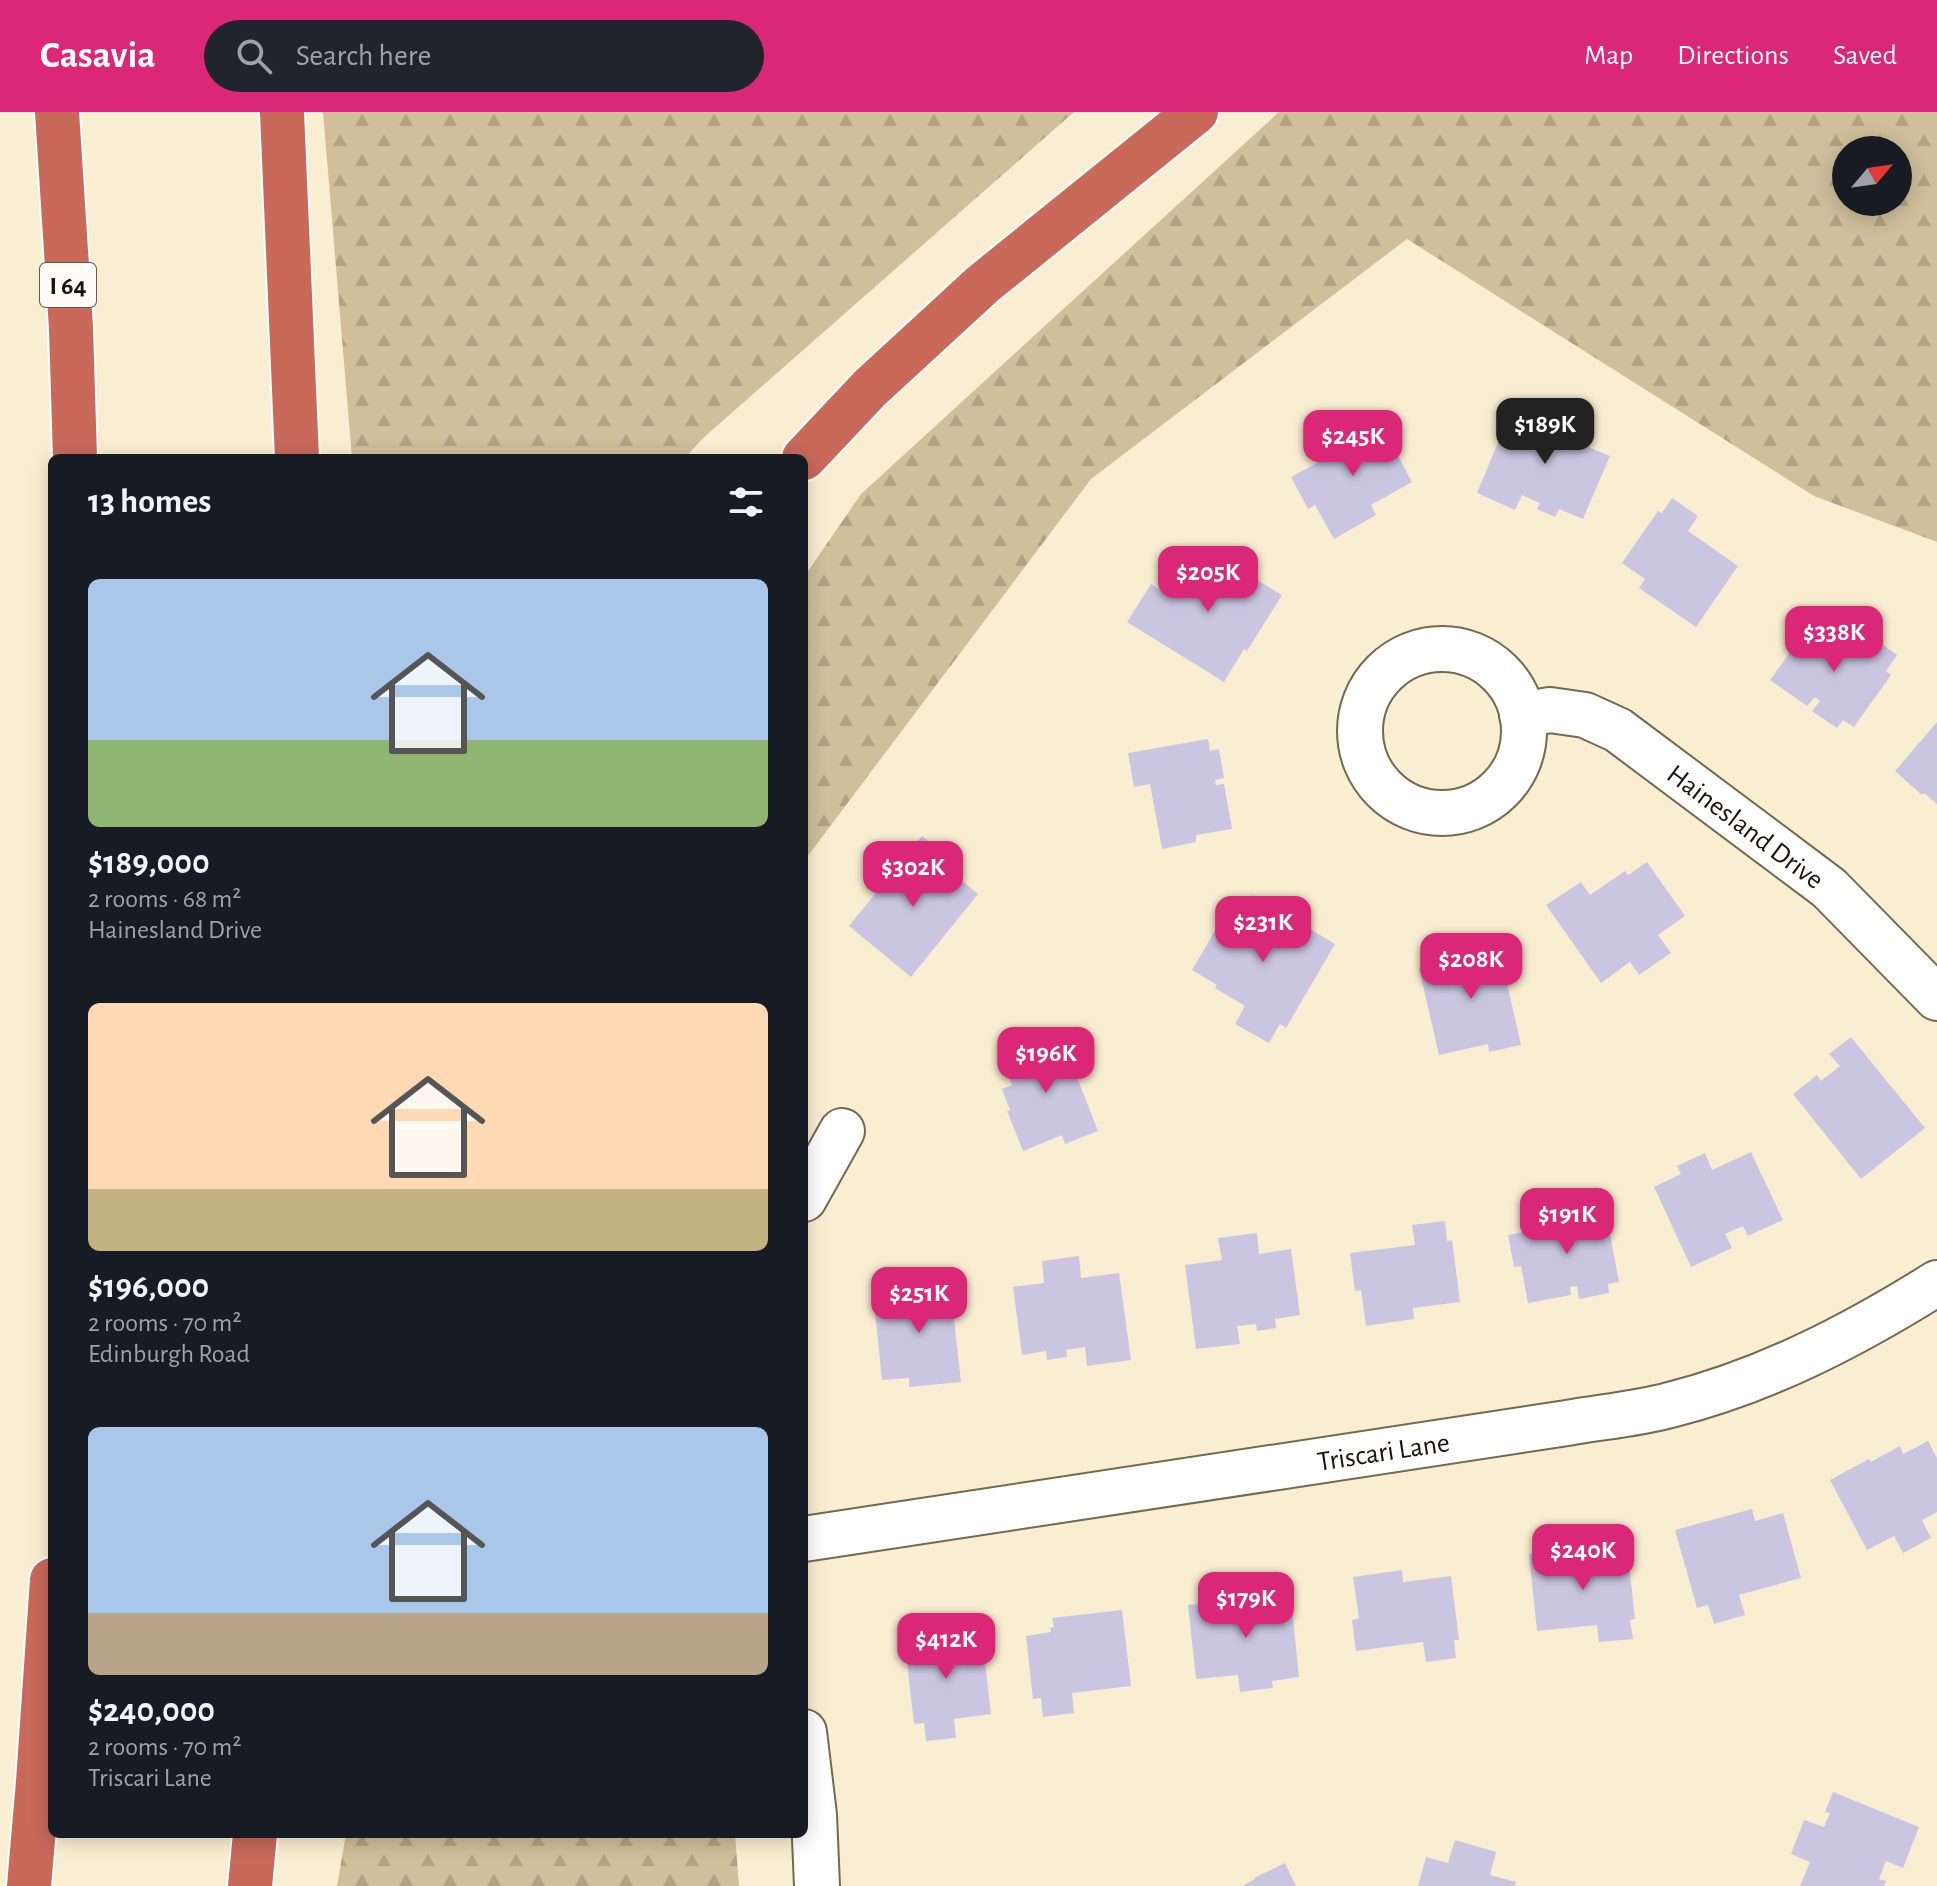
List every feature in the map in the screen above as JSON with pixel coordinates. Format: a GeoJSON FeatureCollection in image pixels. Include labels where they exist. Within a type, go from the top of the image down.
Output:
{"type":"FeatureCollection","features":[{"type":"Feature","properties":{"kind":"highway","name":"I 64"},"geometry":{"type":"LineString","coordinates":[[57,112],[70,313],[75,454]]}},
{"type":"Feature","properties":{"kind":"highway"},"geometry":{"type":"LineString","coordinates":[[282,112],[297,454]]}},
{"type":"Feature","properties":{"kind":"highway"},"geometry":{"type":"LineString","coordinates":[[808,454],[870,388],[983,284],[1196,112]]}},
{"type":"Feature","properties":{"kind":"highway"},"geometry":{"type":"LineString","coordinates":[[29,1886],[48,1638]]}},
{"type":"Feature","properties":{"kind":"highway"},"geometry":{"type":"LineString","coordinates":[[250,1886],[255,1838]]}},
{"type":"Feature","properties":{"kind":"street","name":"Hainesland Drive"},"geometry":{"type":"LineString","coordinates":[[1522,715],[1550,710],[1585,715],[1618,730],[1829,888],[1937,998]]}},
{"type":"Feature","properties":{"kind":"street"},"geometry":{"type":"LineString","coordinates":[[808,1192],[842,1131]]}},
{"type":"Feature","properties":{"kind":"street","name":"Triscari Lane"},"geometry":{"type":"LineString","coordinates":[[808,1538],[1670,1405],[1768,1374],[1878,1320],[1937,1283]]}},
{"type":"Feature","properties":{"kind":"street"},"geometry":{"type":"LineString","coordinates":[[808,1765],[817,1886]]}},
{"type":"Feature","properties":{"kind":"green space"},"geometry":{"type":"Polygon","coordinates":[[[323,112],[1074,112],[689,454],[352,454],[323,112]]]}},
{"type":"Feature","properties":{"kind":"green space"},"geometry":{"type":"Polygon","coordinates":[[[1279,112],[1937,112],[1937,542],[1814,496],[1407,239],[1091,479],[808,856],[808,571],[861,494],[1279,112]]]}},
{"type":"Feature","properties":{"kind":"green space"},"geometry":{"type":"Polygon","coordinates":[[[345,1838],[735,1838],[739,1886],[337,1886],[345,1838]]]}},
{"type":"Feature","properties":{"kind":"building"},"geometry":{"type":"Polygon","coordinates":[[[1553,409],[1588,424],[1581,444],[1610,456],[1583,519],[1559,509],[1555,517],[1537,509],[1540,503],[1522,495],[1515,510],[1477,493],[1510,414],[1545,429],[1553,409]]]}},
{"type":"Feature","properties":{"kind":"building"},"geometry":{"type":"Polygon","coordinates":[[[1368,412],[1377,429],[1382,426],[1412,482],[1371,505],[1376,515],[1334,539],[1315,505],[1308,509],[1291,477],[1350,445],[1341,428],[1368,412]]]}},
{"type":"Feature","properties":{"kind":"building"},"geometry":{"type":"Polygon","coordinates":[[[1672,498],[1698,516],[1688,531],[1738,566],[1696,627],[1639,588],[1645,579],[1622,563],[1658,511],[1662,513],[1672,498]]]}},
{"type":"Feature","properties":{"kind":"building"},"geometry":{"type":"Polygon","coordinates":[[[1202,546],[1282,595],[1224,682],[1127,622],[1151,584],[1171,597],[1202,546]]]}},
{"type":"Feature","properties":{"kind":"building"},"geometry":{"type":"Polygon","coordinates":[[[1814,619],[1861,653],[1872,637],[1897,655],[1886,671],[1891,675],[1854,727],[1843,720],[1837,728],[1812,711],[1820,701],[1815,697],[1807,706],[1770,680],[1814,619]]]}},
{"type":"Feature","properties":{"kind":"building"},"geometry":{"type":"Polygon","coordinates":[[[1937,722],[1937,804],[1895,771],[1937,722]]]}},
{"type":"Feature","properties":{"kind":"building"},"geometry":{"type":"Polygon","coordinates":[[[1208,739],[1210,751],[1219,749],[1224,778],[1215,780],[1216,785],[1224,784],[1232,829],[1196,835],[1196,842],[1162,849],[1150,784],[1134,787],[1128,753],[1208,739]]]}},
{"type":"Feature","properties":{"kind":"building"},"geometry":{"type":"Polygon","coordinates":[[[922,836],[943,853],[934,864],[954,881],[957,877],[978,894],[911,977],[849,926],[922,836]]]}},
{"type":"Feature","properties":{"kind":"building"},"geometry":{"type":"Polygon","coordinates":[[[1647,862],[1685,916],[1658,935],[1671,953],[1639,975],[1630,962],[1601,983],[1546,905],[1581,882],[1590,895],[1625,871],[1628,875],[1647,862]]]}},
{"type":"Feature","properties":{"kind":"building"},"geometry":{"type":"Polygon","coordinates":[[[1253,895],[1290,917],[1283,930],[1288,932],[1295,920],[1335,944],[1286,1028],[1280,1024],[1269,1043],[1235,1024],[1245,1006],[1192,970],[1232,902],[1243,909],[1253,895]]]}},
{"type":"Feature","properties":{"kind":"building"},"geometry":{"type":"Polygon","coordinates":[[[1497,939],[1521,1045],[1489,1052],[1488,1044],[1439,1055],[1419,968],[1458,959],[1455,949],[1497,939]]]}},
{"type":"Feature","properties":{"kind":"building"},"geometry":{"type":"Polygon","coordinates":[[[1060,1034],[1098,1131],[1065,1144],[1062,1135],[1023,1151],[1007,1111],[1010,1110],[1002,1089],[1012,1085],[1001,1058],[1060,1034]]]}},
{"type":"Feature","properties":{"kind":"building"},"geometry":{"type":"Polygon","coordinates":[[[1851,1037],[1925,1128],[1861,1179],[1793,1094],[1817,1075],[1821,1081],[1840,1066],[1829,1054],[1851,1037]]]}},
{"type":"Feature","properties":{"kind":"building"},"geometry":{"type":"Polygon","coordinates":[[[1751,1152],[1783,1220],[1748,1236],[1743,1226],[1725,1234],[1732,1248],[1691,1267],[1654,1187],[1681,1174],[1677,1166],[1705,1153],[1712,1170],[1751,1152]]]}},
{"type":"Feature","properties":{"kind":"building"},"geometry":{"type":"Polygon","coordinates":[[[1604,1201],[1619,1282],[1608,1284],[1609,1293],[1579,1299],[1577,1286],[1570,1287],[1571,1295],[1528,1303],[1521,1266],[1514,1267],[1508,1235],[1575,1222],[1572,1206],[1604,1201]]]}},
{"type":"Feature","properties":{"kind":"building"},"geometry":{"type":"Polygon","coordinates":[[[1445,1221],[1447,1241],[1452,1240],[1460,1302],[1413,1308],[1414,1319],[1366,1326],[1361,1290],[1355,1291],[1350,1253],[1415,1245],[1412,1225],[1445,1221]]]}},
{"type":"Feature","properties":{"kind":"building"},"geometry":{"type":"Polygon","coordinates":[[[1257,1233],[1259,1254],[1291,1249],[1300,1315],[1275,1319],[1276,1328],[1257,1331],[1256,1324],[1237,1326],[1240,1344],[1196,1349],[1185,1265],[1222,1260],[1218,1238],[1257,1233]]]}},
{"type":"Feature","properties":{"kind":"building"},"geometry":{"type":"Polygon","coordinates":[[[1079,1256],[1081,1278],[1119,1273],[1131,1360],[1087,1366],[1085,1347],[1066,1350],[1067,1357],[1047,1360],[1046,1351],[1022,1355],[1013,1287],[1044,1283],[1042,1261],[1079,1256]]]}},
{"type":"Feature","properties":{"kind":"building"},"geometry":{"type":"Polygon","coordinates":[[[942,1274],[944,1293],[951,1292],[961,1382],[909,1387],[909,1378],[882,1380],[874,1301],[912,1297],[910,1277],[942,1274]]]}},
{"type":"Feature","properties":{"kind":"building"},"geometry":{"type":"Polygon","coordinates":[[[1928,1441],[1937,1458],[1937,1512],[1922,1520],[1931,1538],[1903,1553],[1894,1536],[1867,1550],[1830,1480],[1900,1446],[1903,1454],[1928,1441]]]}},
{"type":"Feature","properties":{"kind":"building"},"geometry":{"type":"Polygon","coordinates":[[[1752,1509],[1755,1521],[1783,1513],[1801,1578],[1739,1595],[1745,1615],[1714,1624],[1708,1605],[1697,1608],[1675,1530],[1752,1509]]]}},
{"type":"Feature","properties":{"kind":"building"},"geometry":{"type":"Polygon","coordinates":[[[1596,1546],[1597,1559],[1628,1555],[1635,1619],[1630,1620],[1633,1639],[1599,1642],[1597,1625],[1537,1631],[1529,1554],[1596,1546]]]}},
{"type":"Feature","properties":{"kind":"building"},"geometry":{"type":"Polygon","coordinates":[[[1402,1570],[1403,1582],[1451,1576],[1459,1640],[1454,1640],[1456,1658],[1426,1662],[1423,1642],[1356,1651],[1352,1620],[1359,1618],[1353,1577],[1402,1570]]]}},
{"type":"Feature","properties":{"kind":"building"},"geometry":{"type":"Polygon","coordinates":[[[1290,1590],[1299,1677],[1272,1681],[1273,1688],[1240,1692],[1238,1675],[1196,1679],[1188,1605],[1226,1601],[1227,1610],[1247,1608],[1245,1594],[1290,1590]]]}},
{"type":"Feature","properties":{"kind":"building"},"geometry":{"type":"Polygon","coordinates":[[[1122,1610],[1131,1686],[1072,1693],[1074,1713],[1043,1717],[1041,1698],[1033,1699],[1026,1636],[1051,1632],[1050,1628],[1054,1627],[1052,1618],[1122,1610]]]}},
{"type":"Feature","properties":{"kind":"building"},"geometry":{"type":"Polygon","coordinates":[[[955,1630],[956,1639],[982,1636],[991,1714],[954,1719],[956,1738],[926,1741],[924,1723],[914,1724],[904,1636],[955,1630]]]}},
{"type":"Feature","properties":{"kind":"building"},"geometry":{"type":"Polygon","coordinates":[[[1833,1792],[1919,1827],[1903,1868],[1886,1861],[1879,1879],[1886,1881],[1884,1886],[1800,1886],[1810,1862],[1791,1854],[1804,1820],[1824,1827],[1830,1813],[1825,1812],[1833,1792]]]}},
{"type":"Feature","properties":{"kind":"building"},"geometry":{"type":"Polygon","coordinates":[[[1455,1840],[1496,1852],[1490,1875],[1516,1882],[1515,1886],[1418,1886],[1426,1857],[1448,1863],[1455,1840]]]}},
{"type":"Feature","properties":{"kind":"building"},"geometry":{"type":"Polygon","coordinates":[[[1285,1863],[1296,1886],[1242,1886],[1254,1878],[1285,1863]]]}}]}
